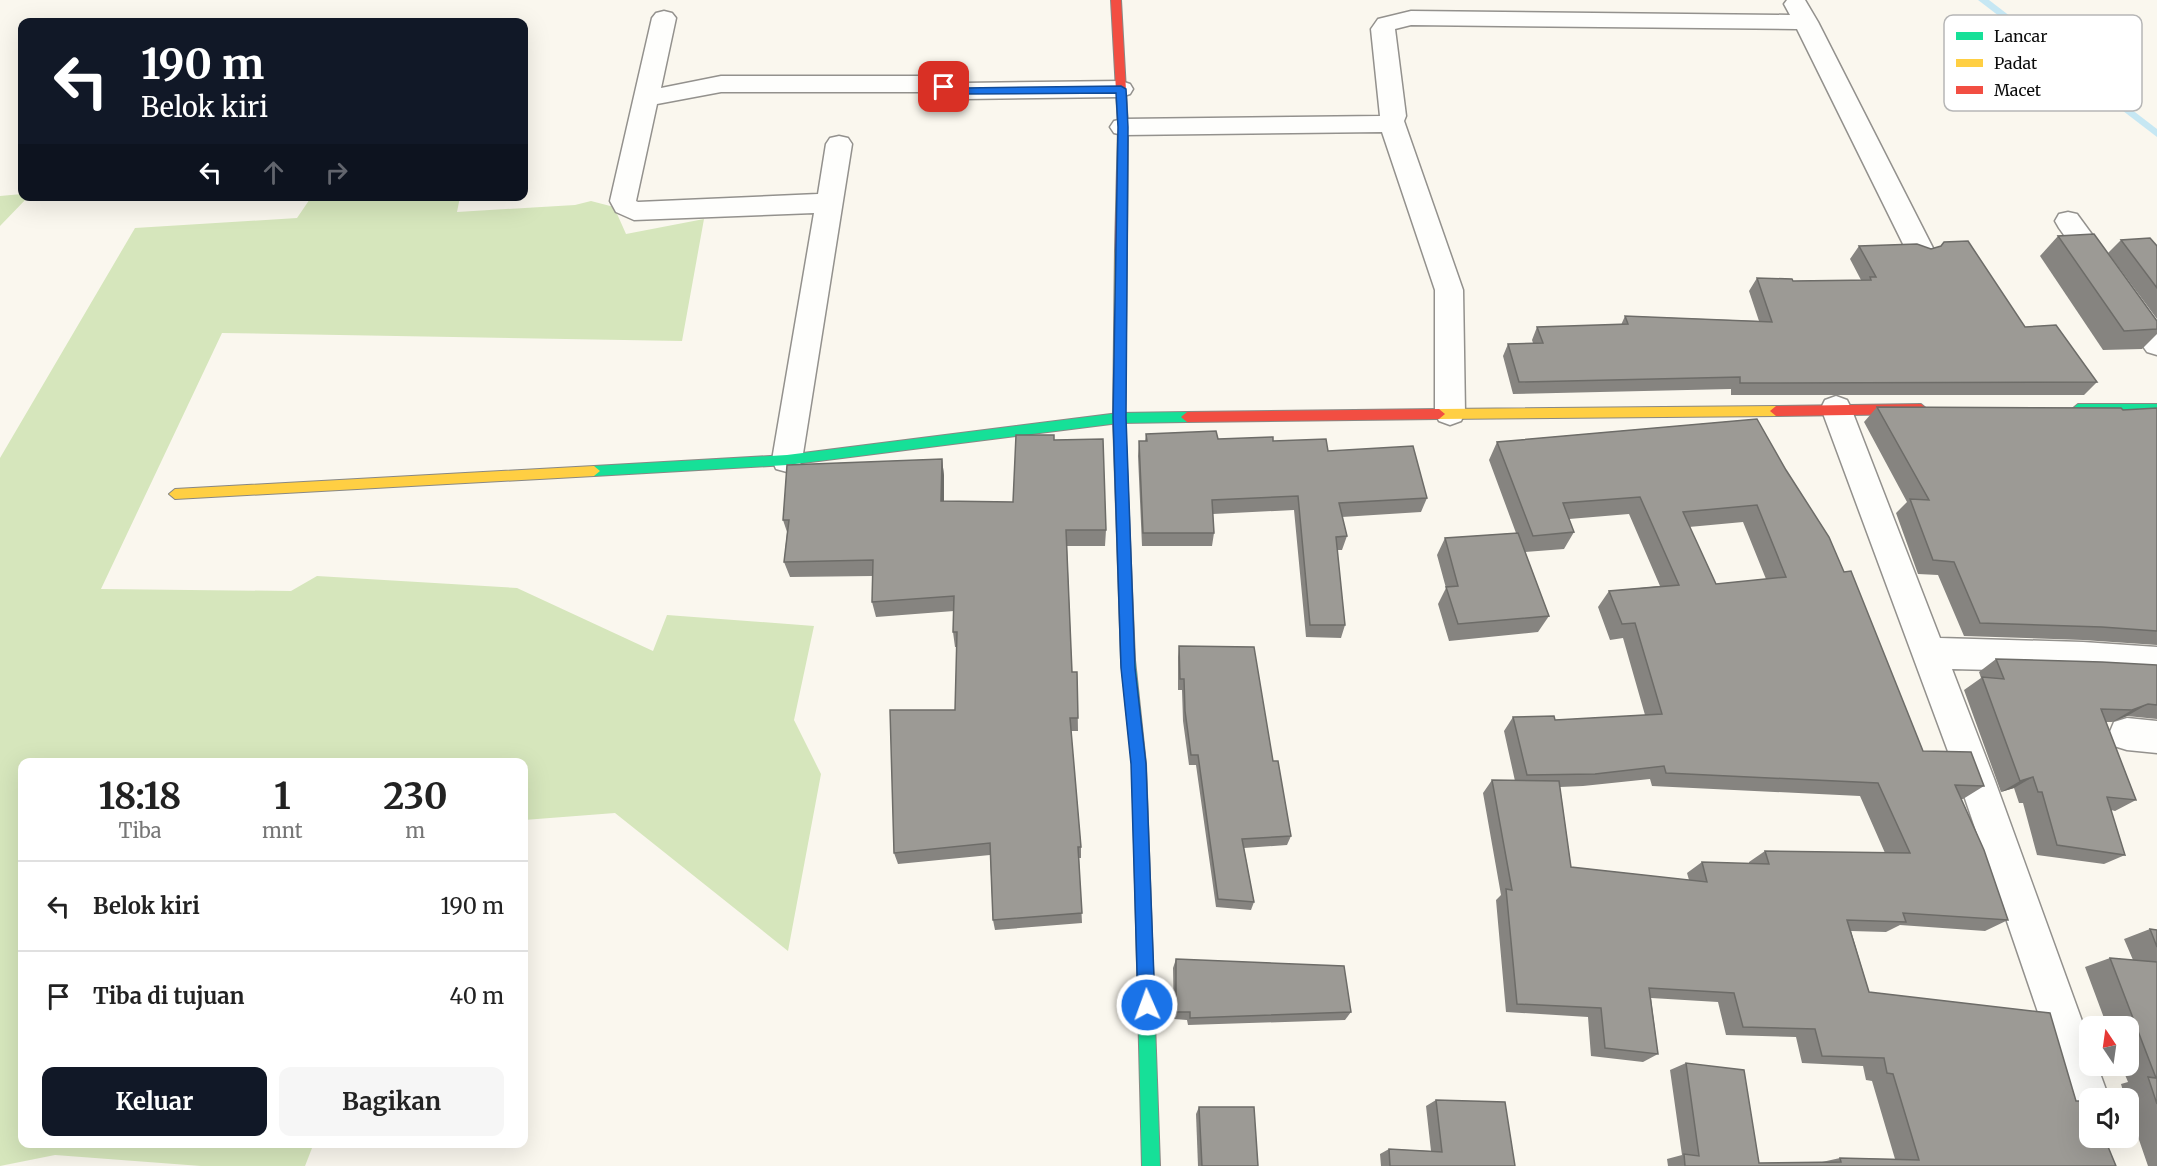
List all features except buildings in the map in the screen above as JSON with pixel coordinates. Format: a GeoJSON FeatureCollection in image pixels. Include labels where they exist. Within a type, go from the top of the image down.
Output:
{"type":"FeatureCollection","features":[{"type":"Feature","properties":{"kind":"street"},"geometry":{"type":"LineString","coordinates":[[1116,0],[1123,127],[1119,417],[1128,668],[1139,764],[1151,1166]]}},
{"type":"Feature","properties":{"kind":"street"},"geometry":{"type":"LineString","coordinates":[[1794,0],[1920,250]]}},
{"type":"Feature","properties":{"kind":"street"},"geometry":{"type":"LineString","coordinates":[[664,18],[623,201],[630,209],[634,212],[829,203]]}},
{"type":"Feature","properties":{"kind":"street"},"geometry":{"type":"LineString","coordinates":[[1450,413],[1449,290],[1391,121],[1393,117],[1383,29],[1386,24],[1411,18],[1806,22]]}},
{"type":"Feature","properties":{"kind":"street"},"geometry":{"type":"LineString","coordinates":[[645,99],[722,84],[923,84],[964,91],[1121,89]]}},
{"type":"Feature","properties":{"kind":"street"},"geometry":{"type":"LineString","coordinates":[[1123,127],[1382,124],[1391,121]]}},
{"type":"Feature","properties":{"kind":"street"},"geometry":{"type":"LineString","coordinates":[[787,460],[839,144]]}},
{"type":"Feature","properties":{"kind":"street"},"geometry":{"type":"LineString","coordinates":[[2068,221],[2157,344]]}},
{"type":"Feature","properties":{"kind":"street"},"geometry":{"type":"LineString","coordinates":[[1836,408],[1977,780],[2085,1088]]}},
{"type":"Feature","properties":{"kind":"street"},"geometry":{"type":"LineString","coordinates":[[175,494],[787,460],[1119,417],[1836,408],[1931,409]]}},
{"type":"Feature","properties":{"kind":"street"},"geometry":{"type":"LineString","coordinates":[[2062,409],[2157,409]]}},
{"type":"Feature","properties":{"kind":"street"},"geometry":{"type":"LineString","coordinates":[[1929,653],[2083,657],[2157,662]]}},
{"type":"Feature","properties":{"kind":"green space"},"geometry":{"type":"Polygon","coordinates":[[[18,194],[18,201],[24,201],[0,226],[0,196],[18,194]]]}},
{"type":"Feature","properties":{"kind":"green space"},"geometry":{"type":"Polygon","coordinates":[[[309,201],[459,201],[457,212],[575,205],[591,201],[614,207],[626,234],[704,219],[682,341],[222,333],[101,589],[291,591],[317,576],[517,588],[653,651],[667,615],[814,626],[794,720],[821,774],[788,951],[615,813],[528,820],[528,758],[18,758],[18,1148],[312,1148],[305,1166],[201,1166],[55,1155],[0,1166],[0,458],[135,228],[297,218],[309,201]]]}},
{"type":"Feature","properties":{"kind":"waterway"},"geometry":{"type":"LineString","coordinates":[[1983,0],[2002,15]]}},
{"type":"Feature","properties":{"kind":"waterway"},"geometry":{"type":"LineString","coordinates":[[2127,111],[2157,134]]}},
{"type":"Feature","properties":{"kind":"traffic: fast"},"geometry":{"type":"LineString","coordinates":[[2078,409],[2157,409]]}},
{"type":"Feature","properties":{"kind":"traffic: fast"},"geometry":{"type":"LineString","coordinates":[[594,471],[787,460],[1119,418],[1187,417]]}},
{"type":"Feature","properties":{"kind":"traffic: fast"},"geometry":{"type":"LineString","coordinates":[[1128,660],[1139,764],[1151,1166]]}},
{"type":"Feature","properties":{"kind":"traffic: slow"},"geometry":{"type":"LineString","coordinates":[[1121,250],[1119,418],[1128,660]]}},
{"type":"Feature","properties":{"kind":"traffic: slow"},"geometry":{"type":"LineString","coordinates":[[1439,414],[1776,411]]}},
{"type":"Feature","properties":{"kind":"traffic: slow"},"geometry":{"type":"LineString","coordinates":[[175,494],[594,471]]}},
{"type":"Feature","properties":{"kind":"traffic: jam"},"geometry":{"type":"LineString","coordinates":[[1116,0],[1123,127],[1121,250]]}},
{"type":"Feature","properties":{"kind":"traffic: jam"},"geometry":{"type":"LineString","coordinates":[[1776,411],[1921,409]]}},
{"type":"Feature","properties":{"kind":"traffic: jam"},"geometry":{"type":"LineString","coordinates":[[1187,417],[1439,414]]}},
{"type":"Feature","properties":{"kind":"route"},"geometry":{"type":"LineString","coordinates":[[944,87],[964,91],[1121,89],[1123,127],[1119,417],[1128,668],[1139,764],[1147,1005]]}}]}
